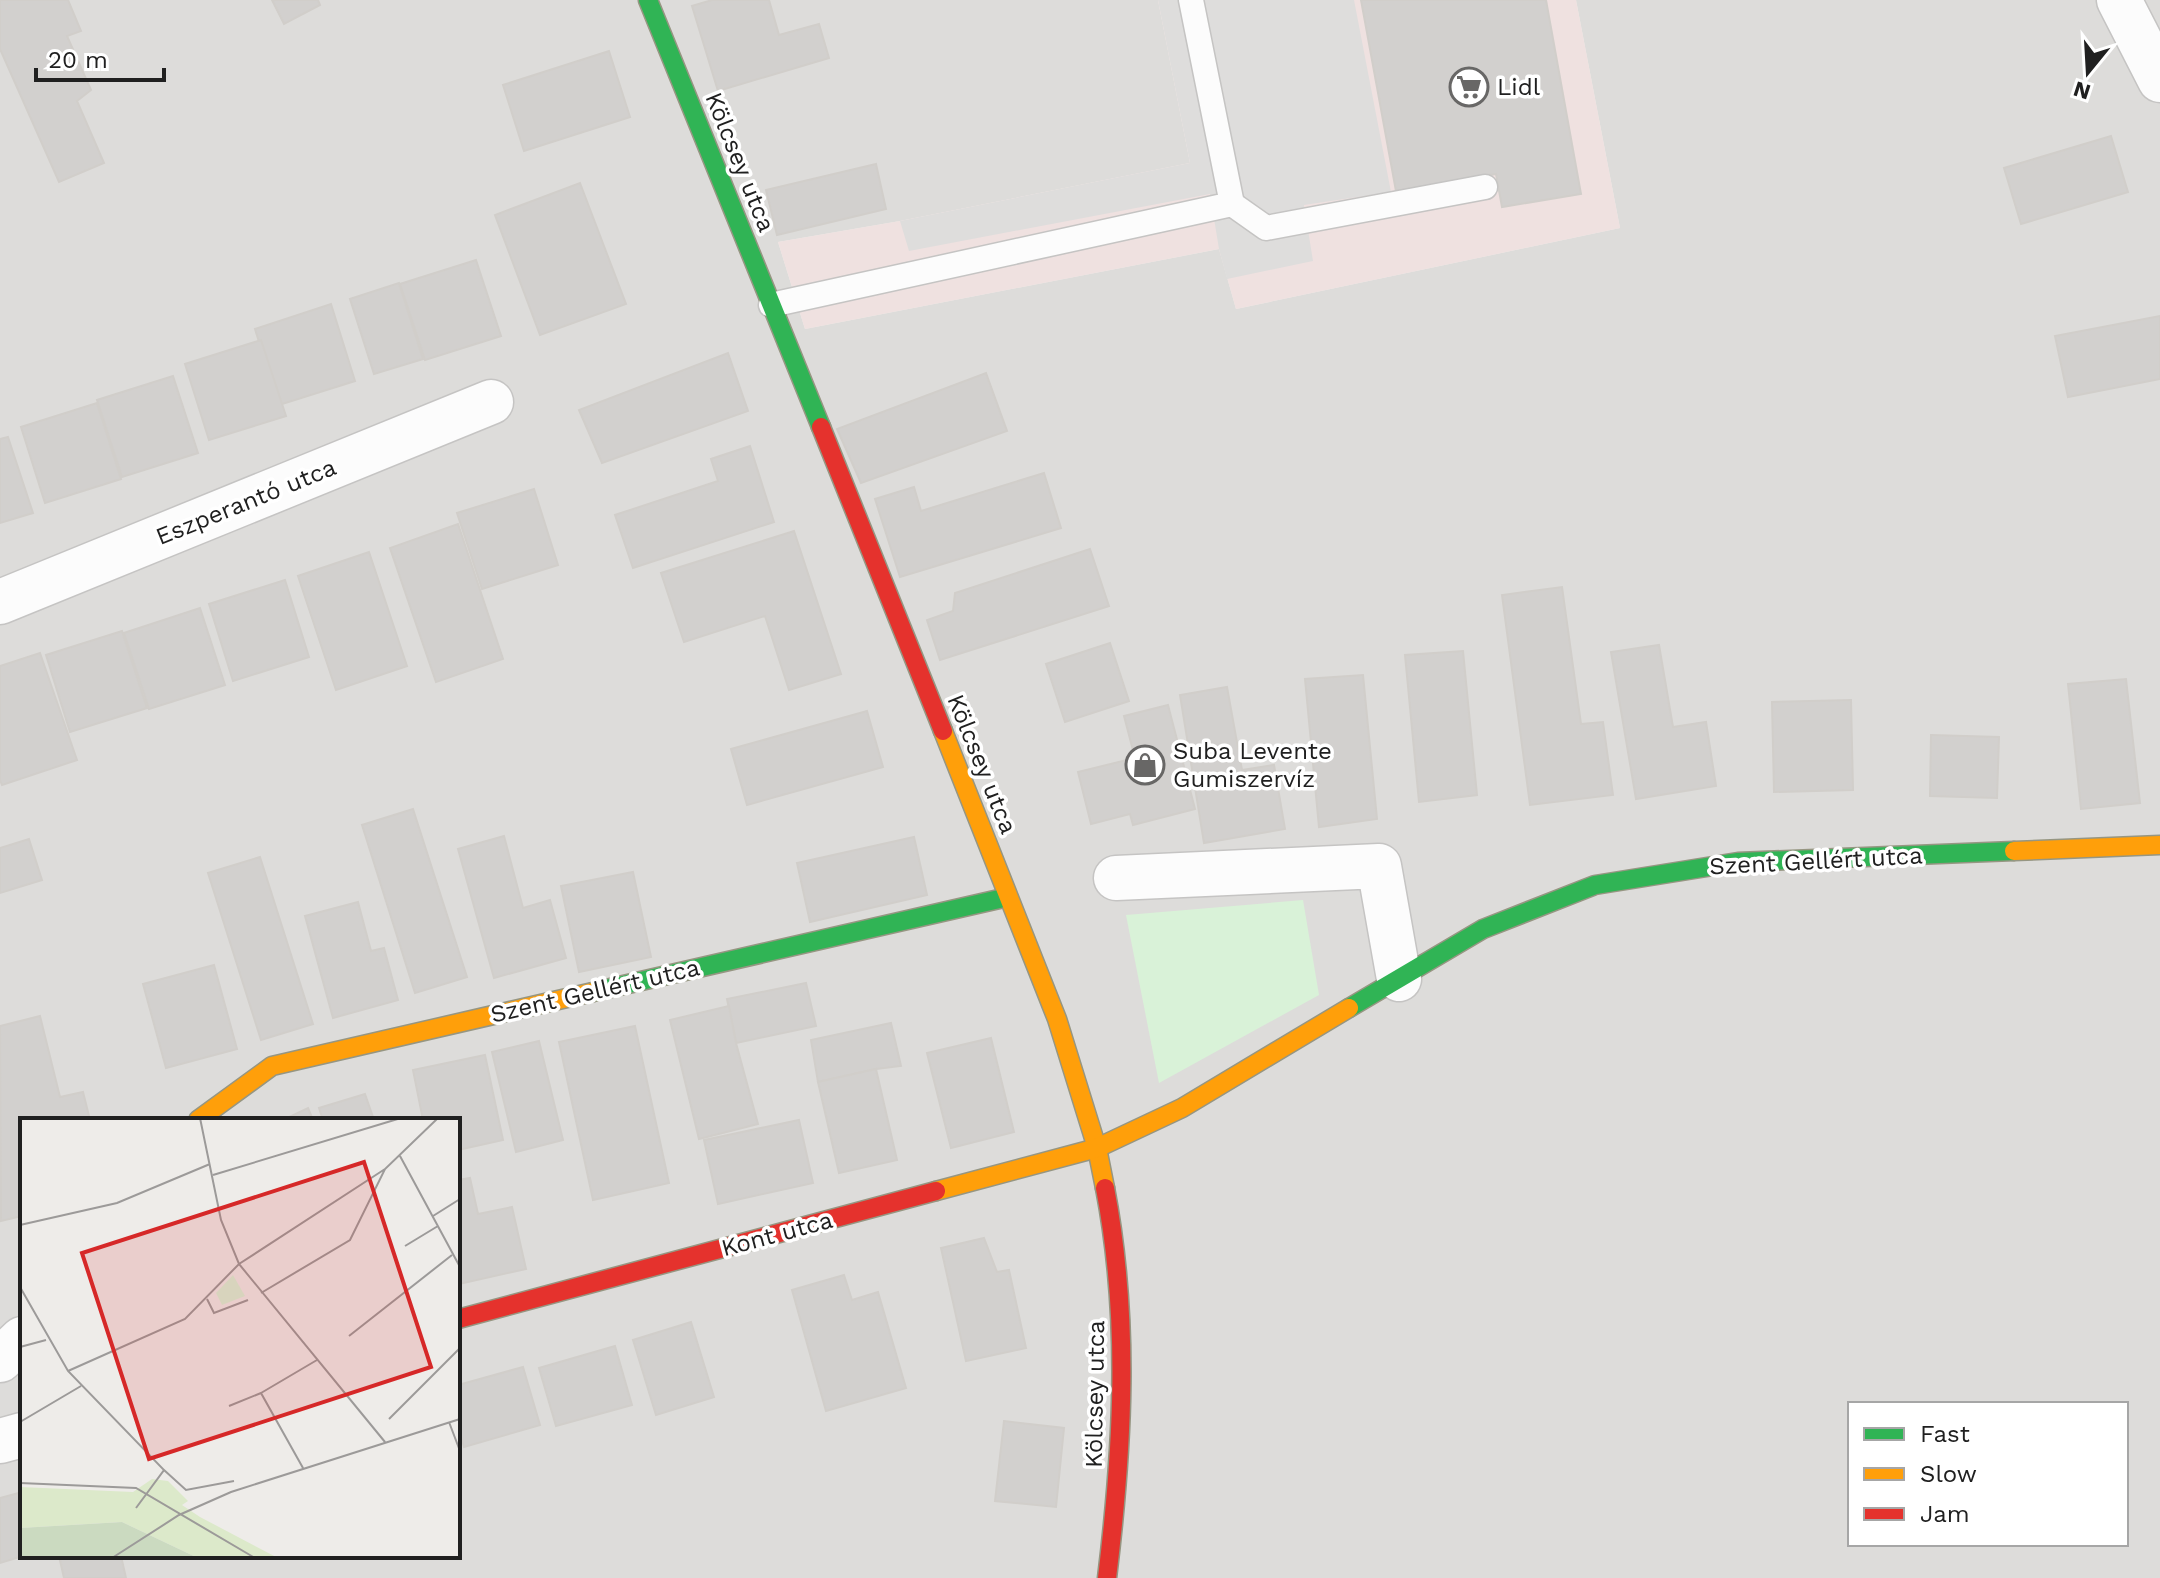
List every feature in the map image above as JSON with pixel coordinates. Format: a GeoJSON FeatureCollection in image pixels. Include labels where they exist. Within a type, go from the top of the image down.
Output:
{"type":"FeatureCollection","features":[{"type":"Feature","properties":{"kind":"street","name":"Kölcsey utca"},"geometry":{"type":"LineString","coordinates":[[648,0],[865,534],[1057,1019],[1097,1148],[1120,1294],[1122,1378],[1117,1495],[1107,1578]]}},
{"type":"Feature","properties":{"kind":"street"},"geometry":{"type":"LineString","coordinates":[[2119,0],[2160,80]]}},
{"type":"Feature","properties":{"kind":"street","name":"Eszperantó utca"},"geometry":{"type":"LineString","coordinates":[[0,602],[491,402]]}},
{"type":"Feature","properties":{"kind":"street","name":"Szent Gellért utca"},"geometry":{"type":"LineString","coordinates":[[1097,1148],[1182,1108],[1483,929],[1595,885],[1738,862],[2160,845]]}},
{"type":"Feature","properties":{"kind":"street"},"geometry":{"type":"LineString","coordinates":[[1116,878],[1379,866],[1399,979]]}},
{"type":"Feature","properties":{"kind":"street","name":"Szent Gellért utca"},"geometry":{"type":"LineString","coordinates":[[201,1118],[272,1066],[1008,897]]}},
{"type":"Feature","properties":{"kind":"street","name":"Kont utca"},"geometry":{"type":"LineString","coordinates":[[460,1318],[1097,1148]]}},
{"type":"Feature","properties":{"kind":"street"},"geometry":{"type":"LineString","coordinates":[[0,1360],[20,1341]]}},
{"type":"Feature","properties":{"kind":"street"},"geometry":{"type":"LineString","coordinates":[[0,1441],[20,1436]]}},
{"type":"Feature","properties":{"kind":"lane"},"geometry":{"type":"LineString","coordinates":[[1191,0],[1232,204],[1266,228],[1485,187]]}},
{"type":"Feature","properties":{"kind":"lane"},"geometry":{"type":"LineString","coordinates":[[771,305],[1232,204]]}},
{"type":"Feature","properties":{"kind":"shaded area"},"geometry":{"type":"Polygon","coordinates":[[[0,0],[1158,0],[1190,163],[778,242],[805,329],[1219,249],[1236,309],[1620,228],[1576,0],[2160,0],[2160,1578],[0,1578],[0,0]]]}},
{"type":"Feature","properties":{"kind":"shaded area"},"geometry":{"type":"Polygon","coordinates":[[[1158,0],[1576,0],[1620,228],[1236,309],[1219,249],[805,329],[778,242],[1190,163],[1158,0]]]}},
{"type":"Feature","properties":{"kind":"shaded area"},"geometry":{"type":"Polygon","coordinates":[[[1158,0],[1354,0],[1391,192],[1304,205],[1313,261],[1227,279],[1210,194],[909,251],[900,221],[1190,163],[1158,0]]]}},
{"type":"Feature","properties":{"kind":"green space"},"geometry":{"type":"Polygon","coordinates":[[[1303,900],[1319,995],[1159,1083],[1126,915],[1303,900]]]}},
{"type":"Feature","properties":{"kind":"building"},"geometry":{"type":"Polygon","coordinates":[[[0,0],[68,0],[81,31],[67,36],[91,90],[77,101],[104,163],[59,182],[0,49],[0,0]]]}},
{"type":"Feature","properties":{"kind":"building"},"geometry":{"type":"Polygon","coordinates":[[[272,0],[318,0],[320,5],[284,24],[272,0]]]}},
{"type":"Feature","properties":{"kind":"building"},"geometry":{"type":"Polygon","coordinates":[[[712,0],[769,0],[779,35],[819,24],[829,58],[718,91],[692,6],[712,0]]]}},
{"type":"Feature","properties":{"kind":"building","name":"Lidl"},"geometry":{"type":"Polygon","coordinates":[[[1361,0],[1546,0],[1581,194],[1502,207],[1496,174],[1396,191],[1361,0]]]}},
{"type":"Feature","properties":{"kind":"building"},"geometry":{"type":"Polygon","coordinates":[[[609,51],[630,117],[524,151],[503,85],[609,51]]]}},
{"type":"Feature","properties":{"kind":"building"},"geometry":{"type":"Polygon","coordinates":[[[2111,136],[2128,192],[2021,224],[2004,168],[2111,136]]]}},
{"type":"Feature","properties":{"kind":"building"},"geometry":{"type":"Polygon","coordinates":[[[876,164],[886,209],[777,235],[766,190],[876,164]]]}},
{"type":"Feature","properties":{"kind":"building"},"geometry":{"type":"Polygon","coordinates":[[[580,183],[626,304],[540,335],[495,215],[580,183]]]}},
{"type":"Feature","properties":{"kind":"building"},"geometry":{"type":"Polygon","coordinates":[[[476,260],[501,336],[425,360],[400,284],[476,260]]]}},
{"type":"Feature","properties":{"kind":"building"},"geometry":{"type":"Polygon","coordinates":[[[399,283],[423,359],[374,374],[350,299],[399,283]]]}},
{"type":"Feature","properties":{"kind":"building"},"geometry":{"type":"Polygon","coordinates":[[[331,304],[355,381],[279,405],[255,329],[331,304]]]}},
{"type":"Feature","properties":{"kind":"building"},"geometry":{"type":"Polygon","coordinates":[[[2160,316],[2160,379],[2068,397],[2055,336],[2160,316]]]}},
{"type":"Feature","properties":{"kind":"building"},"geometry":{"type":"Polygon","coordinates":[[[261,340],[286,416],[209,440],[185,364],[261,340]]]}},
{"type":"Feature","properties":{"kind":"building"},"geometry":{"type":"Polygon","coordinates":[[[728,353],[748,411],[602,463],[579,410],[728,353]]]}},
{"type":"Feature","properties":{"kind":"building"},"geometry":{"type":"Polygon","coordinates":[[[986,373],[1007,431],[861,483],[837,429],[986,373]]]}},
{"type":"Feature","properties":{"kind":"building"},"geometry":{"type":"Polygon","coordinates":[[[173,376],[198,453],[122,477],[97,400],[173,376]]]}},
{"type":"Feature","properties":{"kind":"building"},"geometry":{"type":"Polygon","coordinates":[[[97,403],[121,479],[45,503],[21,427],[97,403]]]}},
{"type":"Feature","properties":{"kind":"building"},"geometry":{"type":"Polygon","coordinates":[[[8,437],[33,513],[0,523],[0,439],[8,437]]]}},
{"type":"Feature","properties":{"kind":"building"},"geometry":{"type":"Polygon","coordinates":[[[750,446],[774,522],[633,568],[615,515],[718,481],[711,459],[750,446]]]}},
{"type":"Feature","properties":{"kind":"building"},"geometry":{"type":"Polygon","coordinates":[[[1044,473],[1061,528],[900,577],[875,499],[914,487],[921,511],[1044,473]]]}},
{"type":"Feature","properties":{"kind":"building"},"geometry":{"type":"Polygon","coordinates":[[[534,489],[558,565],[482,589],[457,513],[534,489]]]}},
{"type":"Feature","properties":{"kind":"building"},"geometry":{"type":"Polygon","coordinates":[[[458,524],[503,659],[436,682],[390,548],[458,524]]]}},
{"type":"Feature","properties":{"kind":"building"},"geometry":{"type":"Polygon","coordinates":[[[794,531],[841,674],[789,690],[765,616],[684,642],[661,573],[794,531]]]}},
{"type":"Feature","properties":{"kind":"building"},"geometry":{"type":"Polygon","coordinates":[[[1090,549],[1109,606],[940,660],[927,620],[953,611],[955,593],[1090,549]]]}},
{"type":"Feature","properties":{"kind":"building"},"geometry":{"type":"Polygon","coordinates":[[[369,552],[407,666],[336,690],[298,576],[369,552]]]}},
{"type":"Feature","properties":{"kind":"building"},"geometry":{"type":"Polygon","coordinates":[[[285,580],[309,657],[233,681],[209,604],[285,580]]]}},
{"type":"Feature","properties":{"kind":"building"},"geometry":{"type":"Polygon","coordinates":[[[1562,587],[1581,724],[1603,722],[1613,795],[1530,805],[1502,595],[1562,587]]]}},
{"type":"Feature","properties":{"kind":"building"},"geometry":{"type":"Polygon","coordinates":[[[200,608],[225,685],[149,709],[124,633],[200,608]]]}},
{"type":"Feature","properties":{"kind":"building"},"geometry":{"type":"Polygon","coordinates":[[[122,631],[147,708],[70,732],[46,655],[122,631]]]}},
{"type":"Feature","properties":{"kind":"building"},"geometry":{"type":"Polygon","coordinates":[[[1110,643],[1129,701],[1065,722],[1046,664],[1110,643]]]}},
{"type":"Feature","properties":{"kind":"building"},"geometry":{"type":"Polygon","coordinates":[[[1659,645],[1673,727],[1706,722],[1716,786],[1636,799],[1611,652],[1659,645]]]}},
{"type":"Feature","properties":{"kind":"building"},"geometry":{"type":"Polygon","coordinates":[[[1463,651],[1477,795],[1419,802],[1405,655],[1463,651]]]}},
{"type":"Feature","properties":{"kind":"building"},"geometry":{"type":"Polygon","coordinates":[[[40,653],[77,760],[2,785],[0,666],[40,653]]]}},
{"type":"Feature","properties":{"kind":"building"},"geometry":{"type":"Polygon","coordinates":[[[1363,675],[1377,819],[1319,827],[1305,679],[1363,675]]]}},
{"type":"Feature","properties":{"kind":"building"},"geometry":{"type":"Polygon","coordinates":[[[2126,679],[2140,803],[2081,809],[2068,684],[2126,679]]]}},
{"type":"Feature","properties":{"kind":"building"},"geometry":{"type":"Polygon","coordinates":[[[1227,687],[1242,770],[1274,765],[1285,829],[1204,843],[1180,695],[1227,687]]]}},
{"type":"Feature","properties":{"kind":"building"},"geometry":{"type":"Polygon","coordinates":[[[1851,700],[1853,790],[1774,792],[1772,702],[1851,700]]]}},
{"type":"Feature","properties":{"kind":"building","name":"Suba Levente Gumiszervíz"},"geometry":{"type":"Polygon","coordinates":[[[1168,705],[1195,809],[1133,825],[1130,814],[1091,824],[1078,772],[1135,758],[1124,716],[1168,705]]]}},
{"type":"Feature","properties":{"kind":"building"},"geometry":{"type":"Polygon","coordinates":[[[867,711],[883,767],[747,805],[731,749],[867,711]]]}},
{"type":"Feature","properties":{"kind":"building"},"geometry":{"type":"Polygon","coordinates":[[[1931,735],[1999,737],[1997,798],[1930,796],[1931,735]]]}},
{"type":"Feature","properties":{"kind":"building"},"geometry":{"type":"Polygon","coordinates":[[[413,809],[467,977],[415,993],[362,825],[413,809]]]}},
{"type":"Feature","properties":{"kind":"building"},"geometry":{"type":"Polygon","coordinates":[[[504,836],[523,908],[550,900],[566,958],[494,978],[458,849],[504,836]]]}},
{"type":"Feature","properties":{"kind":"building"},"geometry":{"type":"Polygon","coordinates":[[[914,837],[927,895],[810,922],[797,863],[914,837]]]}},
{"type":"Feature","properties":{"kind":"building"},"geometry":{"type":"Polygon","coordinates":[[[29,839],[42,880],[0,893],[0,848],[29,839]]]}},
{"type":"Feature","properties":{"kind":"building"},"geometry":{"type":"Polygon","coordinates":[[[260,857],[313,1024],[261,1040],[208,873],[260,857]]]}},
{"type":"Feature","properties":{"kind":"building"},"geometry":{"type":"Polygon","coordinates":[[[633,872],[651,957],[579,972],[561,886],[633,872]]]}},
{"type":"Feature","properties":{"kind":"building"},"geometry":{"type":"Polygon","coordinates":[[[358,902],[371,951],[384,948],[398,1000],[333,1018],[305,916],[358,902]]]}},
{"type":"Feature","properties":{"kind":"building"},"geometry":{"type":"Polygon","coordinates":[[[214,965],[237,1049],[166,1068],[143,984],[214,965]]]}},
{"type":"Feature","properties":{"kind":"building"},"geometry":{"type":"Polygon","coordinates":[[[806,983],[816,1026],[736,1043],[727,999],[806,983]]]}},
{"type":"Feature","properties":{"kind":"building"},"geometry":{"type":"Polygon","coordinates":[[[729,1006],[758,1124],[699,1139],[670,1020],[729,1006]]]}},
{"type":"Feature","properties":{"kind":"building"},"geometry":{"type":"Polygon","coordinates":[[[40,1016],[60,1097],[83,1092],[90,1118],[20,1118],[20,1216],[1,1221],[0,1026],[40,1016]]]}},
{"type":"Feature","properties":{"kind":"building"},"geometry":{"type":"Polygon","coordinates":[[[891,1023],[901,1066],[818,1082],[811,1040],[891,1023]]]}},
{"type":"Feature","properties":{"kind":"building"},"geometry":{"type":"Polygon","coordinates":[[[635,1026],[669,1183],[593,1200],[559,1042],[635,1026]]]}},
{"type":"Feature","properties":{"kind":"building"},"geometry":{"type":"Polygon","coordinates":[[[991,1038],[1014,1132],[951,1148],[927,1053],[991,1038]]]}},
{"type":"Feature","properties":{"kind":"building"},"geometry":{"type":"Polygon","coordinates":[[[539,1041],[563,1140],[516,1152],[492,1052],[539,1041]]]}},
{"type":"Feature","properties":{"kind":"building"},"geometry":{"type":"Polygon","coordinates":[[[485,1055],[503,1140],[460,1150],[460,1118],[423,1118],[413,1070],[485,1055]]]}},
{"type":"Feature","properties":{"kind":"building"},"geometry":{"type":"Polygon","coordinates":[[[876,1069],[897,1160],[839,1173],[818,1082],[876,1069]]]}},
{"type":"Feature","properties":{"kind":"building"},"geometry":{"type":"Polygon","coordinates":[[[365,1094],[373,1118],[322,1118],[319,1108],[365,1094]]]}},
{"type":"Feature","properties":{"kind":"building"},"geometry":{"type":"Polygon","coordinates":[[[308,1108],[312,1118],[287,1118],[308,1108]]]}},
{"type":"Feature","properties":{"kind":"building"},"geometry":{"type":"Polygon","coordinates":[[[799,1120],[813,1183],[718,1204],[704,1140],[799,1120]]]}},
{"type":"Feature","properties":{"kind":"building"},"geometry":{"type":"Polygon","coordinates":[[[470,1178],[478,1214],[512,1207],[526,1269],[460,1284],[460,1180],[470,1178]]]}},
{"type":"Feature","properties":{"kind":"building"},"geometry":{"type":"Polygon","coordinates":[[[984,1238],[997,1272],[1009,1270],[1026,1348],[966,1361],[941,1248],[984,1238]]]}},
{"type":"Feature","properties":{"kind":"building"},"geometry":{"type":"Polygon","coordinates":[[[844,1275],[852,1300],[878,1292],[906,1388],[826,1411],[792,1290],[844,1275]]]}},
{"type":"Feature","properties":{"kind":"building"},"geometry":{"type":"Polygon","coordinates":[[[691,1322],[714,1397],[656,1415],[633,1340],[691,1322]]]}},
{"type":"Feature","properties":{"kind":"building"},"geometry":{"type":"Polygon","coordinates":[[[615,1346],[632,1405],[556,1426],[539,1368],[615,1346]]]}},
{"type":"Feature","properties":{"kind":"building"},"geometry":{"type":"Polygon","coordinates":[[[523,1367],[540,1425],[464,1447],[460,1434],[460,1384],[523,1367]]]}},
{"type":"Feature","properties":{"kind":"building"},"geometry":{"type":"Polygon","coordinates":[[[1004,1421],[1064,1428],[1056,1507],[995,1501],[1004,1421]]]}},
{"type":"Feature","properties":{"kind":"building"},"geometry":{"type":"Polygon","coordinates":[[[20,1493],[20,1557],[0,1563],[0,1498],[20,1493]]]}},
{"type":"Feature","properties":{"kind":"building"},"geometry":{"type":"Polygon","coordinates":[[[59,1558],[121,1558],[126,1578],[64,1578],[59,1558]]]}},
{"type":"Feature","properties":{"kind":"traffic: fast"},"geometry":{"type":"LineString","coordinates":[[648,0],[821,427]]}},
{"type":"Feature","properties":{"kind":"traffic: fast"},"geometry":{"type":"LineString","coordinates":[[1349,1008],[1483,929],[1595,885],[1738,862],[2014,851]]}},
{"type":"Feature","properties":{"kind":"traffic: fast"},"geometry":{"type":"LineString","coordinates":[[593,992],[1008,897]]}},
{"type":"Feature","properties":{"kind":"traffic: slow"},"geometry":{"type":"LineString","coordinates":[[943,731],[1057,1019],[1097,1148],[1105,1188]]}},
{"type":"Feature","properties":{"kind":"traffic: slow"},"geometry":{"type":"LineString","coordinates":[[2014,851],[2160,845]]}},
{"type":"Feature","properties":{"kind":"traffic: slow"},"geometry":{"type":"LineString","coordinates":[[201,1118],[272,1066],[593,992]]}},
{"type":"Feature","properties":{"kind":"traffic: slow"},"geometry":{"type":"LineString","coordinates":[[936,1191],[1097,1148],[1182,1108],[1349,1008]]}},
{"type":"Feature","properties":{"kind":"traffic: jam"},"geometry":{"type":"LineString","coordinates":[[821,427],[943,731]]}},
{"type":"Feature","properties":{"kind":"traffic: jam"},"geometry":{"type":"LineString","coordinates":[[1105,1188],[1113,1237],[1121,1334],[1120,1431],[1107,1578]]}},
{"type":"Feature","properties":{"kind":"traffic: jam"},"geometry":{"type":"LineString","coordinates":[[460,1318],[936,1191]]}},
{"type":"Feature","properties":{"kind":"place","name":"Lidl"},"geometry":{"type":"Point","coordinates":[1469,87]}},
{"type":"Feature","properties":{"kind":"place","name":"Suba Levente Gumiszervíz"},"geometry":{"type":"Point","coordinates":[1145,765]}}]}
